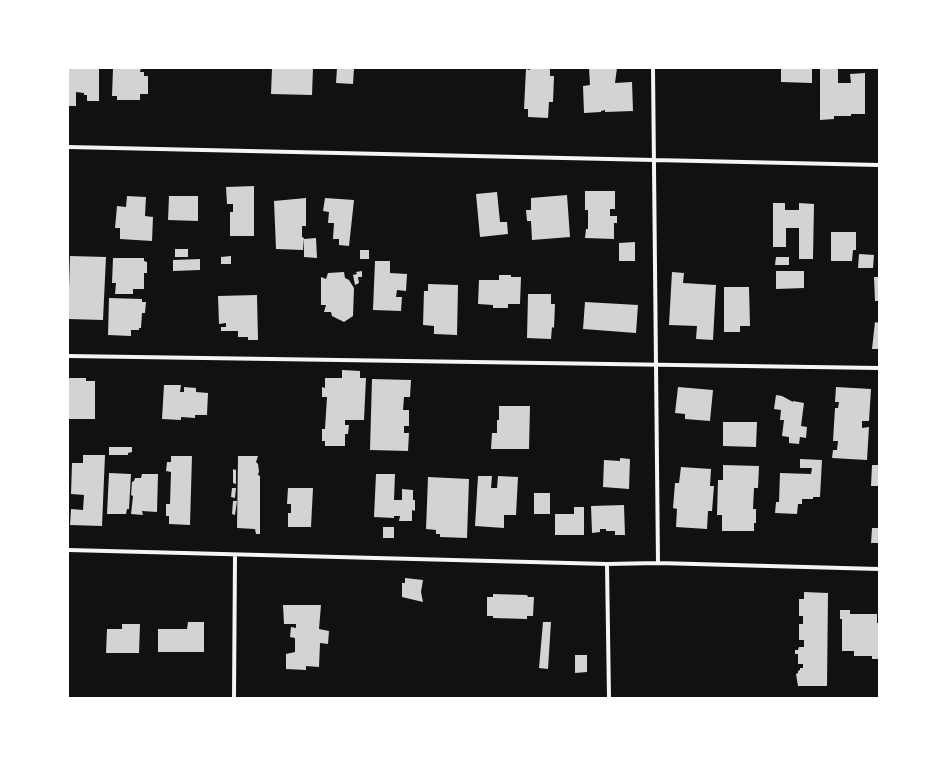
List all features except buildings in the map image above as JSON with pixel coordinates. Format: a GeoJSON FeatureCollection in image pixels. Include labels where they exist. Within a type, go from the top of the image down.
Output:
{"type":"FeatureCollection","features":[{"type":"Feature","properties":{"kind":"street"},"geometry":{"type":"LineString","coordinates":[[653,68],[658,563]]}},
{"type":"Feature","properties":{"kind":"street"},"geometry":{"type":"LineString","coordinates":[[68,147],[879,165]]}},
{"type":"Feature","properties":{"kind":"street"},"geometry":{"type":"LineString","coordinates":[[68,356],[879,368]]}},
{"type":"Feature","properties":{"kind":"street"},"geometry":{"type":"LineString","coordinates":[[68,550],[607,564],[658,563],[879,568]]}},
{"type":"Feature","properties":{"kind":"street"},"geometry":{"type":"LineString","coordinates":[[234,698],[235,555]]}},
{"type":"Feature","properties":{"kind":"street"},"geometry":{"type":"LineString","coordinates":[[607,564],[609,698]]}}]}
